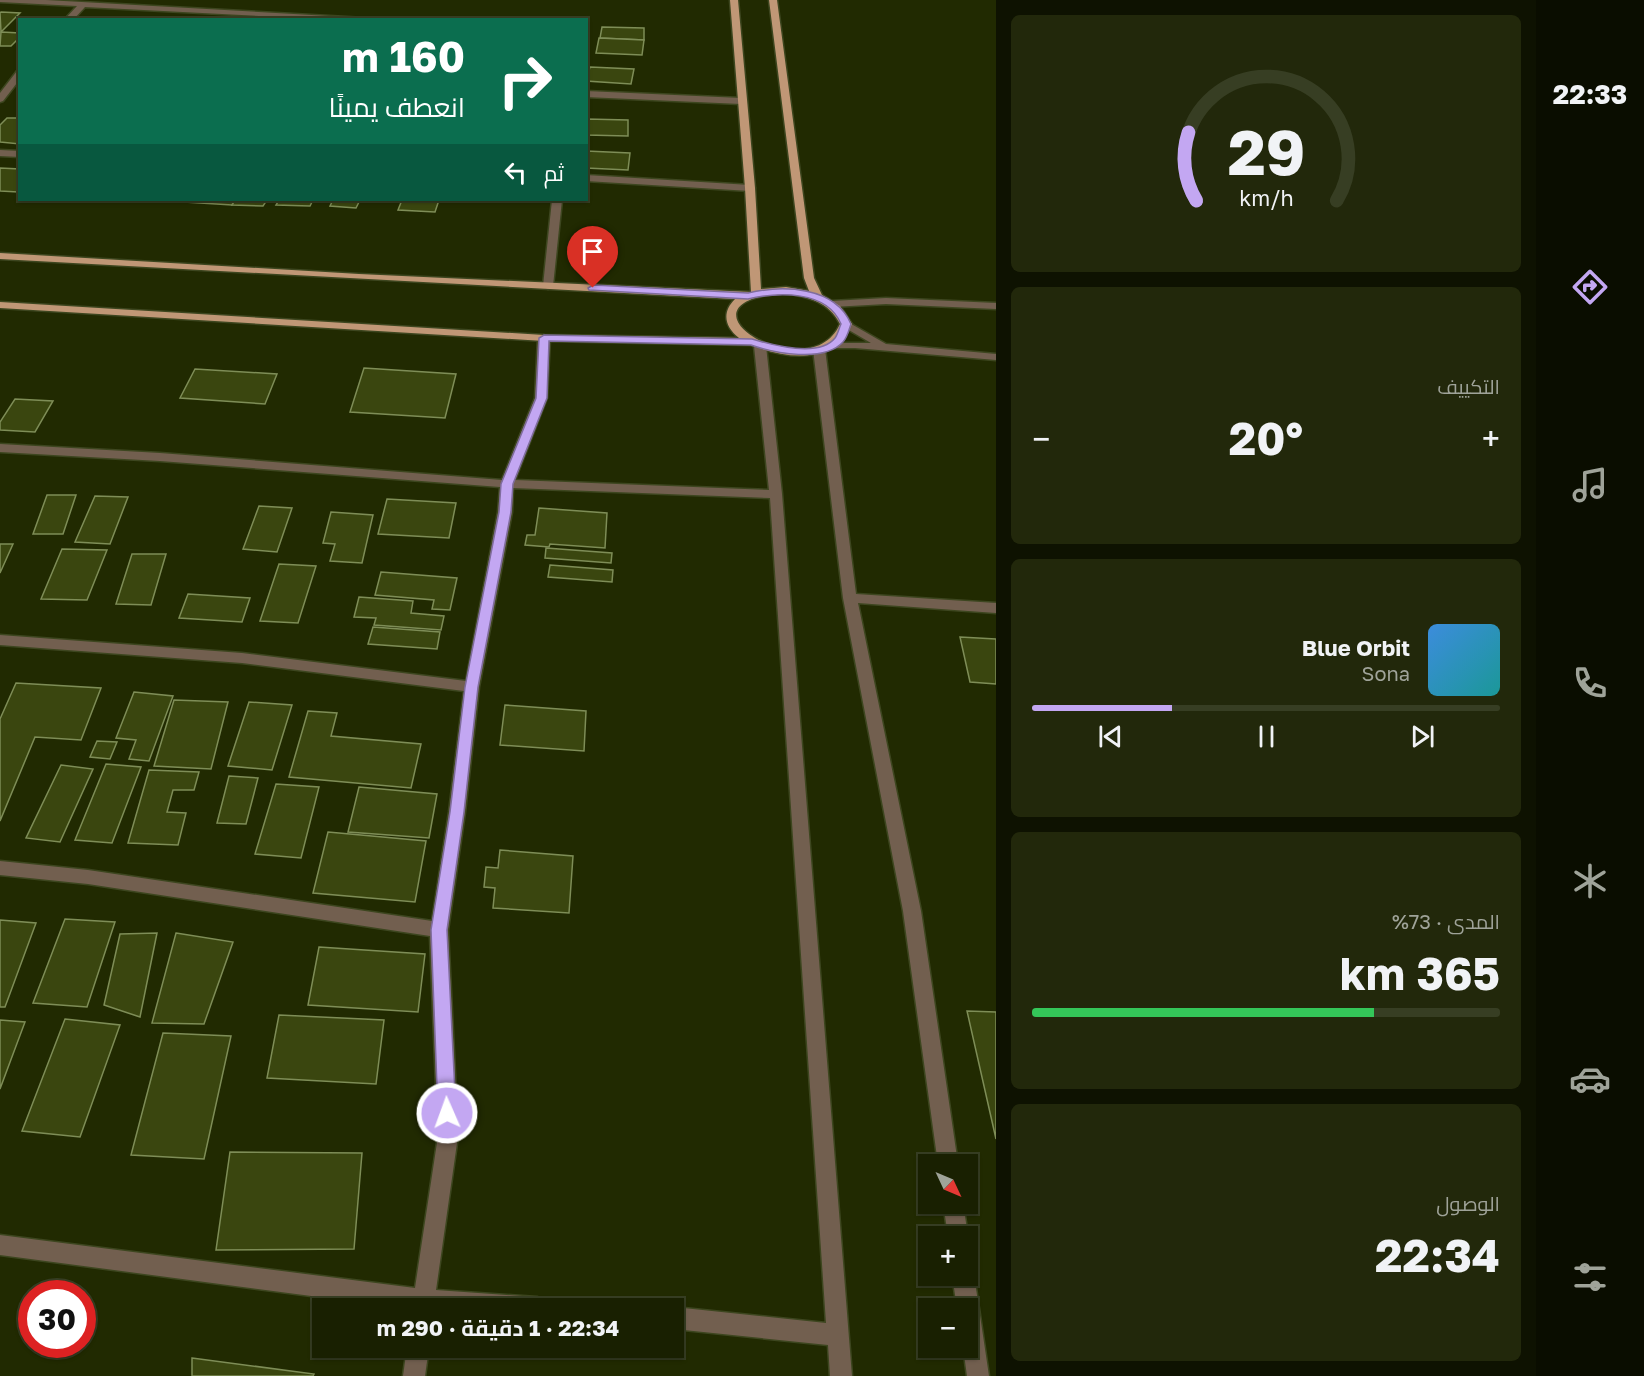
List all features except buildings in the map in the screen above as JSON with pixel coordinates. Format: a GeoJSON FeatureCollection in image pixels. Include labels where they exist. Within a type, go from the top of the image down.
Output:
{"type":"FeatureCollection","features":[{"type":"Feature","properties":{"kind":"main road"},"geometry":{"type":"LineString","coordinates":[[734,0],[750,188],[752,295]]}},
{"type":"Feature","properties":{"kind":"main road"},"geometry":{"type":"LineString","coordinates":[[773,0],[809,278],[817,297]]}},
{"type":"Feature","properties":{"kind":"main road"},"geometry":{"type":"LineString","coordinates":[[0,256],[752,295],[786,290],[817,297],[832,304],[842,314],[846,324],[839,340],[824,348],[790,352],[756,344],[544,338],[0,305]]}},
{"type":"Feature","properties":{"kind":"main road"},"geometry":{"type":"LineString","coordinates":[[752,295],[732,309],[730,318],[733,326],[756,344]]}},
{"type":"Feature","properties":{"kind":"street"},"geometry":{"type":"LineString","coordinates":[[0,0],[350,18]]}},
{"type":"Feature","properties":{"kind":"street"},"geometry":{"type":"LineString","coordinates":[[70,18],[82,5]]}},
{"type":"Feature","properties":{"kind":"street"},"geometry":{"type":"LineString","coordinates":[[209,18],[213,12]]}},
{"type":"Feature","properties":{"kind":"street"},"geometry":{"type":"LineString","coordinates":[[0,99],[18,76]]}},
{"type":"Feature","properties":{"kind":"street"},"geometry":{"type":"LineString","coordinates":[[588,94],[741,101]]}},
{"type":"Feature","properties":{"kind":"street"},"geometry":{"type":"LineString","coordinates":[[0,153],[18,154]]}},
{"type":"Feature","properties":{"kind":"street"},"geometry":{"type":"LineString","coordinates":[[588,178],[750,188]]}},
{"type":"Feature","properties":{"kind":"street"},"geometry":{"type":"LineString","coordinates":[[548,286],[557,201]]}},
{"type":"Feature","properties":{"kind":"street"},"geometry":{"type":"LineString","coordinates":[[832,304],[886,301],[996,306]]}},
{"type":"Feature","properties":{"kind":"street"},"geometry":{"type":"LineString","coordinates":[[846,324],[889,349]]}},
{"type":"Feature","properties":{"kind":"street"},"geometry":{"type":"LineString","coordinates":[[424,1298],[448,1136],[439,930],[457,812],[471,687],[505,512],[507,484],[541,398],[544,338]]}},
{"type":"Feature","properties":{"kind":"street"},"geometry":{"type":"LineString","coordinates":[[756,344],[776,494],[841,1376]]}},
{"type":"Feature","properties":{"kind":"street"},"geometry":{"type":"LineString","coordinates":[[947,1154],[912,911],[850,598],[824,348],[855,345],[996,357]]}},
{"type":"Feature","properties":{"kind":"street"},"geometry":{"type":"LineString","coordinates":[[0,448],[160,457],[507,484],[776,494]]}},
{"type":"Feature","properties":{"kind":"street"},"geometry":{"type":"LineString","coordinates":[[850,598],[996,608]]}},
{"type":"Feature","properties":{"kind":"street"},"geometry":{"type":"LineString","coordinates":[[0,640],[242,658],[471,687]]}},
{"type":"Feature","properties":{"kind":"street"},"geometry":{"type":"LineString","coordinates":[[0,868],[88,877],[439,930]]}},
{"type":"Feature","properties":{"kind":"street"},"geometry":{"type":"LineString","coordinates":[[0,1245],[380,1298]]}},
{"type":"Feature","properties":{"kind":"street"},"geometry":{"type":"LineString","coordinates":[[965,1286],[978,1376]]}},
{"type":"Feature","properties":{"kind":"street"},"geometry":{"type":"LineString","coordinates":[[684,1319],[838,1335]]}},
{"type":"Feature","properties":{"kind":"street"},"geometry":{"type":"LineString","coordinates":[[414,1376],[416,1358]]}},
{"type":"Feature","properties":{"kind":"route"},"geometry":{"type":"LineString","coordinates":[[447,1113],[439,930],[457,812],[471,687],[505,512],[507,484],[541,398],[544,338],[752,342],[775,350],[806,352],[830,346],[839,340],[846,324],[842,314],[832,304],[802,292],[771,291],[748,296],[593,288]]}}]}
